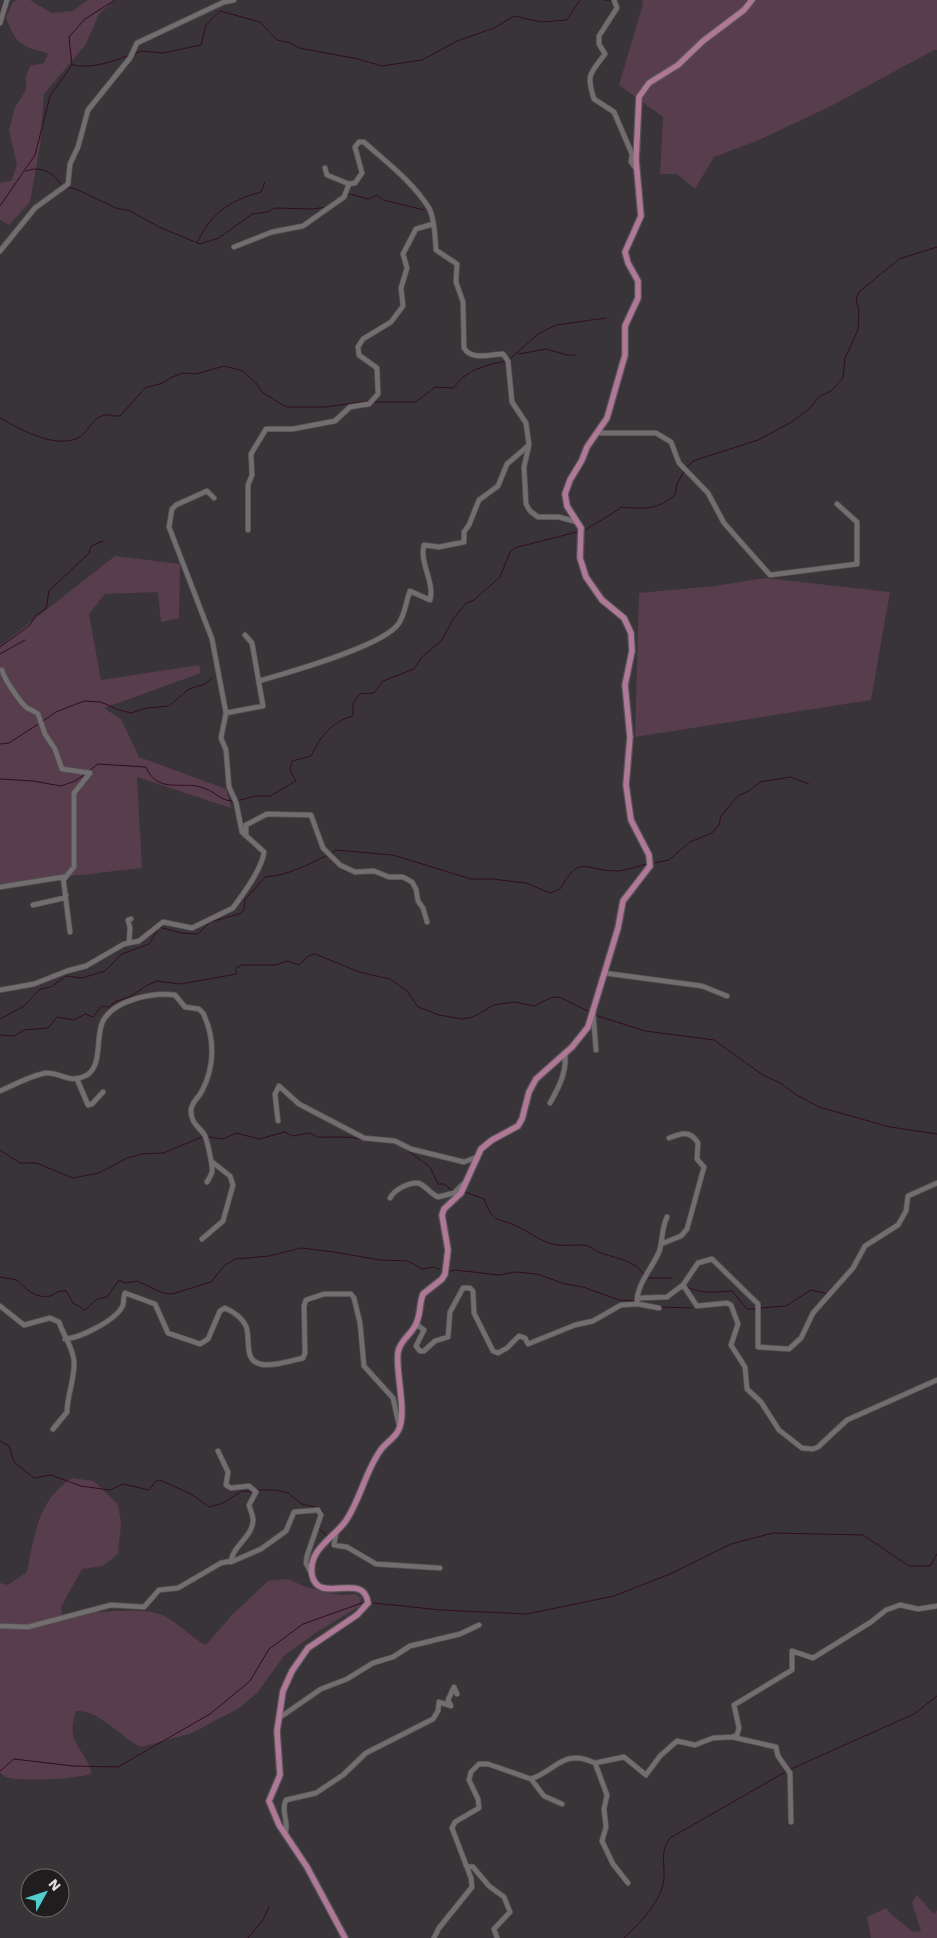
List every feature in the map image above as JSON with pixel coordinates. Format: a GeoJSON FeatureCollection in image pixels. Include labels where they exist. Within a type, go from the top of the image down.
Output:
{"type":"FeatureCollection","features":[{"type":"Feature","properties":{"kind":"main road"},"geometry":{"type":"LineString","coordinates":[[345,1938],[307,1867],[274,1816],[269,1801],[280,1774],[278,1742],[283,1690],[302,1654],[314,1642],[357,1615],[368,1603],[365,1593],[361,1589],[350,1587],[324,1588],[316,1584],[312,1574],[317,1551],[336,1532],[348,1516],[377,1455],[400,1428],[401,1401],[398,1350],[416,1324],[422,1294],[442,1279],[445,1274],[448,1250],[442,1215],[444,1209],[461,1192],[481,1149],[492,1140],[518,1126],[526,1109],[534,1083],[584,1034],[593,1011],[618,928],[622,901],[646,872],[651,861],[634,828],[626,785],[630,737],[625,685],[633,643],[624,618],[595,593],[583,572],[580,558],[581,528],[579,522],[567,506],[565,494],[587,447],[605,423],[625,355],[625,326],[638,298],[638,281],[628,264],[625,252],[641,216],[637,170],[638,104],[641,92],[648,83],[678,65],[703,41],[744,10],[752,0]]}},
{"type":"Feature","properties":{"kind":"street"},"geometry":{"type":"LineString","coordinates":[[0,23],[7,0]]}},
{"type":"Feature","properties":{"kind":"street"},"geometry":{"type":"LineString","coordinates":[[0,251],[35,208],[68,184],[70,164],[88,110],[130,58],[137,43],[224,2],[234,0]]}},
{"type":"Feature","properties":{"kind":"street"},"geometry":{"type":"LineString","coordinates":[[615,1],[617,8],[599,36],[599,44],[605,54],[589,75],[588,80],[594,99],[614,112],[632,154],[631,162],[637,170]]}},
{"type":"Feature","properties":{"kind":"street"},"geometry":{"type":"LineString","coordinates":[[326,168],[328,175],[349,184],[355,183],[362,176],[355,147],[358,142],[364,142],[412,186],[430,209],[437,252],[457,263],[456,283],[463,302],[464,348],[472,356],[502,354],[506,356],[508,361],[510,397],[514,407],[526,423],[529,445],[524,467],[526,504],[538,517],[559,517],[579,522]]}},
{"type":"Feature","properties":{"kind":"street"},"geometry":{"type":"LineString","coordinates":[[234,247],[261,235],[303,226],[344,197],[349,184]]}},
{"type":"Feature","properties":{"kind":"street"},"geometry":{"type":"LineString","coordinates":[[248,530],[248,485],[252,475],[251,454],[266,429],[293,429],[335,421],[350,408],[369,404],[376,398],[377,368],[359,355],[358,347],[362,339],[391,322],[403,306],[401,292],[406,270],[403,256],[406,245],[416,229],[433,224]]}},
{"type":"Feature","properties":{"kind":"street"},"geometry":{"type":"LineString","coordinates":[[598,433],[656,433],[671,442],[679,463],[712,499],[724,523],[770,576],[857,564],[857,522],[838,504]]}},
{"type":"Feature","properties":{"kind":"street"},"geometry":{"type":"LineString","coordinates":[[258,681],[322,662],[380,637],[399,624],[410,591],[422,598],[431,599],[422,556],[424,545],[442,547],[464,542],[464,533],[479,500],[498,486],[507,464],[529,445]]}},
{"type":"Feature","properties":{"kind":"street"},"geometry":{"type":"LineString","coordinates":[[0,990],[34,984],[86,966],[129,943],[143,939],[163,922],[192,928],[233,908],[240,895],[253,880],[264,854],[242,832],[236,802],[229,788],[226,752],[221,738],[226,713],[212,639],[170,527],[172,509],[176,505],[207,491],[214,498]]}},
{"type":"Feature","properties":{"kind":"street"},"geometry":{"type":"LineString","coordinates":[[226,713],[262,706],[252,643],[245,635]]}},
{"type":"Feature","properties":{"kind":"street"},"geometry":{"type":"LineString","coordinates":[[2,670],[6,683],[14,688],[25,706],[38,714],[62,769],[90,773],[74,793],[74,867],[64,880],[70,932]]}},
{"type":"Feature","properties":{"kind":"street"},"geometry":{"type":"LineString","coordinates":[[246,838],[246,826],[266,814],[311,814],[323,848],[340,865],[355,872],[374,871],[389,877],[403,877],[412,882],[427,922]]}},
{"type":"Feature","properties":{"kind":"street"},"geometry":{"type":"LineString","coordinates":[[0,887],[62,877],[64,880]]}},
{"type":"Feature","properties":{"kind":"street"},"geometry":{"type":"LineString","coordinates":[[33,905],[66,896]]}},
{"type":"Feature","properties":{"kind":"street"},"geometry":{"type":"LineString","coordinates":[[129,943],[130,928],[128,920],[131,919]]}},
{"type":"Feature","properties":{"kind":"street"},"geometry":{"type":"LineString","coordinates":[[604,973],[702,986],[727,996]]}},
{"type":"Feature","properties":{"kind":"street"},"geometry":{"type":"LineString","coordinates":[[0,1091],[48,1073],[77,1079],[94,1068],[103,1021],[128,1002],[144,996],[172,994],[177,996],[185,1007],[199,1009],[206,1020],[213,1045],[207,1077],[200,1094],[193,1103],[191,1111],[193,1122],[206,1138],[212,1171],[207,1182]]}},
{"type":"Feature","properties":{"kind":"street"},"geometry":{"type":"LineString","coordinates":[[593,1011],[596,1050]]}},
{"type":"Feature","properties":{"kind":"street"},"geometry":{"type":"LineString","coordinates":[[550,1104],[561,1083],[566,1062],[565,1053]]}},
{"type":"Feature","properties":{"kind":"street"},"geometry":{"type":"LineString","coordinates":[[77,1079],[82,1096],[88,1104],[92,1104],[103,1092]]}},
{"type":"Feature","properties":{"kind":"street"},"geometry":{"type":"LineString","coordinates":[[278,1121],[275,1094],[279,1086],[299,1104],[364,1138],[394,1141],[412,1149],[460,1161],[468,1161],[476,1157]]}},
{"type":"Feature","properties":{"kind":"street"},"geometry":{"type":"LineString","coordinates":[[661,1244],[681,1236],[687,1229],[704,1166],[697,1159],[698,1145],[693,1136],[685,1132],[669,1138]]}},
{"type":"Feature","properties":{"kind":"street"},"geometry":{"type":"LineString","coordinates":[[202,1239],[223,1221],[233,1185],[230,1176],[218,1168],[209,1158]]}},
{"type":"Feature","properties":{"kind":"street"},"geometry":{"type":"LineString","coordinates":[[390,1198],[396,1190],[416,1183],[438,1197],[454,1193],[464,1183]]}},
{"type":"Feature","properties":{"kind":"street"},"geometry":{"type":"LineString","coordinates":[[416,1324],[424,1330],[416,1346],[420,1350],[424,1351],[435,1340],[448,1337],[452,1308],[463,1288],[470,1288],[473,1292],[474,1313],[493,1351],[498,1353],[507,1348],[519,1336],[525,1338],[528,1344],[575,1325],[593,1321],[621,1305],[637,1302],[645,1297],[665,1298],[683,1285],[698,1263],[710,1259],[716,1261],[758,1304],[758,1347],[789,1349],[801,1338],[813,1313],[853,1268],[865,1246],[898,1225],[906,1211],[908,1196],[937,1183]]}},
{"type":"Feature","properties":{"kind":"street"},"geometry":{"type":"LineString","coordinates":[[637,1302],[638,1289],[661,1244],[661,1233],[667,1217]]}},
{"type":"Feature","properties":{"kind":"street"},"geometry":{"type":"LineString","coordinates":[[683,1285],[697,1306],[727,1303],[731,1305],[738,1324],[731,1345],[745,1367],[747,1388],[761,1402],[781,1432],[802,1448],[813,1449],[818,1447],[847,1420],[937,1380]]}},
{"type":"Feature","properties":{"kind":"street"},"geometry":{"type":"LineString","coordinates":[[65,1339],[89,1332],[111,1317],[123,1304],[126,1293],[155,1304],[168,1333],[200,1344],[208,1339],[220,1311],[226,1308],[239,1317],[245,1325],[249,1353],[254,1362],[262,1365],[284,1362],[303,1358],[305,1353],[304,1306],[306,1300],[324,1294],[351,1294],[354,1298],[360,1323],[364,1366],[393,1398],[400,1428]]}},
{"type":"Feature","properties":{"kind":"street"},"geometry":{"type":"LineString","coordinates":[[637,1302],[659,1308]]}},
{"type":"Feature","properties":{"kind":"street"},"geometry":{"type":"LineString","coordinates":[[0,1306],[24,1325],[54,1318],[59,1322],[73,1356],[74,1372],[67,1400],[67,1412],[53,1430]]}},
{"type":"Feature","properties":{"kind":"street"},"geometry":{"type":"LineString","coordinates":[[218,1451],[228,1472],[225,1482],[228,1487],[248,1486],[256,1492],[249,1505],[253,1515],[252,1527],[231,1560]]}},
{"type":"Feature","properties":{"kind":"street"},"geometry":{"type":"LineString","coordinates":[[0,1626],[28,1627],[111,1605],[144,1607],[160,1590],[178,1588],[221,1563],[231,1560],[234,1562],[261,1549],[286,1531],[294,1512],[318,1510],[321,1515],[306,1563],[312,1574]]}},
{"type":"Feature","properties":{"kind":"street"},"geometry":{"type":"LineString","coordinates":[[336,1532],[334,1545],[347,1547],[376,1564],[440,1568]]}},
{"type":"Feature","properties":{"kind":"street"},"geometry":{"type":"LineString","coordinates":[[732,1737],[737,1735],[739,1728],[734,1705],[792,1670],[792,1651],[813,1658],[886,1610],[900,1605],[918,1609],[937,1606]]}},
{"type":"Feature","properties":{"kind":"street"},"geometry":{"type":"LineString","coordinates":[[279,1718],[321,1688],[347,1679],[373,1664],[393,1657],[410,1646],[460,1634],[479,1625]]}},
{"type":"Feature","properties":{"kind":"street"},"geometry":{"type":"LineString","coordinates":[[285,1834],[287,1827],[283,1805],[286,1800],[316,1793],[344,1775],[366,1753],[433,1719],[439,1702],[451,1706],[448,1700],[454,1687],[457,1694]]}},
{"type":"Feature","properties":{"kind":"street"},"geometry":{"type":"LineString","coordinates":[[531,1779],[571,1758],[595,1763],[624,1757],[646,1775],[660,1756],[677,1741],[695,1745],[713,1738],[732,1737],[776,1747],[778,1756],[790,1773],[791,1822]]}},
{"type":"Feature","properties":{"kind":"street"},"geometry":{"type":"LineString","coordinates":[[434,1938],[439,1928],[472,1887],[452,1828],[455,1822],[479,1808],[478,1799],[469,1783],[469,1775],[473,1769],[485,1763],[531,1779],[544,1796],[562,1804]]}},
{"type":"Feature","properties":{"kind":"street"},"geometry":{"type":"LineString","coordinates":[[595,1763],[607,1795],[604,1809],[606,1827],[602,1841],[613,1864],[628,1883]]}},
{"type":"Feature","properties":{"kind":"street"},"geometry":{"type":"LineString","coordinates":[[466,1866],[473,1867],[489,1886],[504,1897],[510,1912],[494,1929],[497,1938]]}},
{"type":"Feature","properties":{"kind":"shaded area"},"geometry":{"type":"Polygon","coordinates":[[[17,0],[30,0],[52,13],[73,11],[88,0],[115,0],[99,14],[86,44],[44,94],[40,146],[30,202],[9,225],[0,220],[0,183],[11,181],[17,165],[9,130],[15,107],[26,90],[26,76],[30,66],[44,63],[48,53],[32,49],[16,39],[6,17],[13,2],[17,0]]]}},
{"type":"Feature","properties":{"kind":"shaded area"},"geometry":{"type":"Polygon","coordinates":[[[642,0],[937,0],[937,50],[831,106],[759,140],[714,157],[695,189],[677,174],[660,174],[663,117],[619,85],[643,4],[642,0]]]}},
{"type":"Feature","properties":{"kind":"shaded area"},"geometry":{"type":"Polygon","coordinates":[[[115,556],[180,564],[179,618],[161,622],[158,592],[105,594],[89,614],[101,680],[199,665],[201,673],[104,708],[121,719],[139,757],[226,789],[231,808],[137,777],[142,868],[0,884],[0,646],[115,556]]]}},
{"type":"Feature","properties":{"kind":"shaded area"},"geometry":{"type":"Polygon","coordinates":[[[765,578],[890,592],[871,700],[635,737],[639,593],[715,586],[765,578]]]}},
{"type":"Feature","properties":{"kind":"shaded area"},"geometry":{"type":"Polygon","coordinates":[[[72,1478],[93,1481],[118,1504],[121,1524],[118,1554],[103,1566],[82,1569],[61,1607],[62,1615],[127,1611],[153,1612],[167,1618],[206,1645],[231,1616],[268,1581],[288,1579],[306,1587],[339,1595],[356,1594],[361,1598],[360,1606],[317,1632],[284,1656],[257,1693],[239,1708],[192,1733],[141,1747],[102,1719],[85,1712],[76,1711],[73,1722],[74,1738],[92,1773],[76,1777],[49,1779],[12,1779],[6,1777],[0,1772],[0,1583],[8,1585],[27,1572],[39,1519],[52,1496],[72,1478]]]}},
{"type":"Feature","properties":{"kind":"shaded area"},"geometry":{"type":"Polygon","coordinates":[[[917,1895],[934,1914],[937,1910],[937,1938],[871,1938],[867,1917],[886,1908],[913,1932],[921,1931],[912,1903],[917,1895]]]}},
{"type":"Feature","properties":{"kind":"waterway"},"geometry":{"type":"LineString","coordinates":[[0,206],[35,155],[50,96],[72,65],[69,37],[85,19],[115,0]]}},
{"type":"Feature","properties":{"kind":"waterway"},"geometry":{"type":"LineString","coordinates":[[133,54],[141,51],[163,53],[201,45],[206,25],[220,11],[260,22],[277,40],[290,43],[299,48],[358,59],[382,66],[422,60],[457,41],[494,28],[514,16],[541,22],[567,20],[580,0]]}},
{"type":"Feature","properties":{"kind":"waterway"},"geometry":{"type":"LineString","coordinates":[[604,0],[613,0]]}},
{"type":"Feature","properties":{"kind":"waterway"},"geometry":{"type":"LineString","coordinates":[[72,65],[94,65],[130,55]]}},
{"type":"Feature","properties":{"kind":"waterway"},"geometry":{"type":"LineString","coordinates":[[26,171],[32,169],[47,171],[62,186]]}},
{"type":"Feature","properties":{"kind":"waterway"},"geometry":{"type":"LineString","coordinates":[[197,243],[215,216],[230,204],[261,192],[265,182]]}},
{"type":"Feature","properties":{"kind":"waterway"},"geometry":{"type":"LineString","coordinates":[[67,187],[76,189],[116,208],[130,211],[159,227],[200,244],[219,238],[252,214],[267,212],[275,208],[313,209],[326,207]]}},
{"type":"Feature","properties":{"kind":"waterway"},"geometry":{"type":"LineString","coordinates":[[347,195],[350,194],[368,199],[377,195],[383,200],[424,210]]}},
{"type":"Feature","properties":{"kind":"waterway"},"geometry":{"type":"LineString","coordinates":[[686,468],[693,461],[758,440],[790,423],[809,409],[820,396],[831,391],[843,378],[845,358],[858,330],[859,310],[856,300],[859,292],[899,259],[937,247]]}},
{"type":"Feature","properties":{"kind":"waterway"},"geometry":{"type":"LineString","coordinates":[[509,360],[538,334],[556,325],[606,318]]}},
{"type":"Feature","properties":{"kind":"waterway"},"geometry":{"type":"LineString","coordinates":[[519,354],[546,349],[567,355],[575,355]]}},
{"type":"Feature","properties":{"kind":"waterway"},"geometry":{"type":"LineString","coordinates":[[374,402],[416,402],[435,387],[454,388],[464,377],[477,369],[506,361]]}},
{"type":"Feature","properties":{"kind":"waterway"},"geometry":{"type":"LineString","coordinates":[[0,418],[38,436],[58,441],[69,441],[85,433],[93,422],[100,417],[106,415],[120,416],[145,388],[163,383],[183,373],[196,374],[224,366],[243,371],[257,384],[262,392],[286,407],[326,407],[368,401]]}},
{"type":"Feature","properties":{"kind":"waterway"},"geometry":{"type":"LineString","coordinates":[[586,530],[621,507],[650,507],[669,500],[675,495],[677,484],[684,471]]}},
{"type":"Feature","properties":{"kind":"waterway"},"geometry":{"type":"LineString","coordinates":[[237,801],[255,796],[270,796],[296,781],[290,770],[292,761],[311,756],[319,742],[333,726],[353,716],[353,704],[359,694],[374,693],[383,681],[414,669],[422,657],[442,640],[453,619],[466,603],[474,600],[500,577],[510,552],[514,548],[577,532]]}},
{"type":"Feature","properties":{"kind":"waterway"},"geometry":{"type":"LineString","coordinates":[[0,647],[30,625],[36,615],[46,609],[49,591],[89,553],[91,546],[103,541]]}},
{"type":"Feature","properties":{"kind":"waterway"},"geometry":{"type":"LineString","coordinates":[[0,654],[25,640]]}},
{"type":"Feature","properties":{"kind":"waterway"},"geometry":{"type":"LineString","coordinates":[[43,721],[56,712],[84,701],[101,702],[131,713],[147,708],[169,706],[189,689],[205,684],[212,678]]}},
{"type":"Feature","properties":{"kind":"waterway"},"geometry":{"type":"LineString","coordinates":[[0,744],[9,743],[40,723]]}},
{"type":"Feature","properties":{"kind":"waterway"},"geometry":{"type":"LineString","coordinates":[[89,771],[98,764],[146,767],[151,776],[157,781],[173,785],[198,786],[227,800],[235,801]]}},
{"type":"Feature","properties":{"kind":"waterway"},"geometry":{"type":"LineString","coordinates":[[0,779],[33,781],[61,786],[75,781],[86,774]]}},
{"type":"Feature","properties":{"kind":"waterway"},"geometry":{"type":"LineString","coordinates":[[654,863],[669,860],[690,842],[712,833],[719,825],[721,816],[738,796],[749,791],[760,782],[790,777],[809,784]]}},
{"type":"Feature","properties":{"kind":"waterway"},"geometry":{"type":"LineString","coordinates":[[332,854],[335,850],[393,855],[471,879],[492,879],[526,883],[550,893],[560,889],[573,871],[583,866],[616,871],[647,864]]}},
{"type":"Feature","properties":{"kind":"waterway"},"geometry":{"type":"LineString","coordinates":[[0,1019],[24,1006],[40,989],[51,987],[66,976],[82,978],[105,971],[122,954],[149,944],[159,927],[181,933],[198,934],[210,922],[239,914],[244,910],[245,900],[265,877],[290,872],[328,855]]}},
{"type":"Feature","properties":{"kind":"waterway"},"geometry":{"type":"LineString","coordinates":[[0,1035],[14,1036],[24,1030],[48,1028],[57,1017],[74,1020],[85,1014],[93,1017],[102,1006],[109,1007],[115,1002],[131,996],[157,981],[181,984],[236,974],[236,968],[242,965],[276,965],[287,961],[299,965],[308,956],[315,954],[359,972],[390,979],[407,991],[418,1007],[439,1015],[462,1019],[473,1017],[494,1005],[515,1002],[534,1006],[550,998],[559,997],[590,1012]]}},
{"type":"Feature","properties":{"kind":"waterway"},"geometry":{"type":"LineString","coordinates":[[595,1015],[645,1031],[714,1040],[763,1075],[782,1084],[795,1094],[819,1107],[890,1127],[937,1134]]}},
{"type":"Feature","properties":{"kind":"waterway"},"geometry":{"type":"LineString","coordinates":[[208,1137],[223,1139],[236,1133],[259,1139],[285,1132],[292,1136],[310,1133],[317,1137]]}},
{"type":"Feature","properties":{"kind":"waterway"},"geometry":{"type":"LineString","coordinates":[[0,1150],[20,1163],[36,1163],[73,1178],[99,1173],[127,1158],[142,1154],[163,1153],[202,1137]]}},
{"type":"Feature","properties":{"kind":"waterway"},"geometry":{"type":"LineString","coordinates":[[319,1137],[347,1137],[363,1140]]}},
{"type":"Feature","properties":{"kind":"waterway"},"geometry":{"type":"LineString","coordinates":[[403,1147],[430,1167],[438,1184],[444,1184],[453,1191]]}},
{"type":"Feature","properties":{"kind":"waterway"},"geometry":{"type":"LineString","coordinates":[[463,1191],[484,1199],[490,1213],[496,1218],[517,1226],[542,1240],[559,1245],[589,1246],[598,1252],[636,1266],[645,1276]]}},
{"type":"Feature","properties":{"kind":"waterway"},"geometry":{"type":"LineString","coordinates":[[0,1277],[17,1280],[28,1290],[40,1296],[45,1297],[66,1291],[73,1303],[85,1310],[97,1299],[107,1297],[119,1280],[125,1283],[137,1281],[163,1293],[172,1294],[211,1282],[224,1266],[235,1259],[269,1256],[301,1248],[380,1260],[408,1261],[422,1269],[435,1267],[440,1270]]}},
{"type":"Feature","properties":{"kind":"waterway"},"geometry":{"type":"LineString","coordinates":[[447,1272],[455,1270],[499,1275],[515,1272],[537,1274],[565,1284],[583,1287],[619,1300],[635,1301]]}},
{"type":"Feature","properties":{"kind":"waterway"},"geometry":{"type":"LineString","coordinates":[[647,1278],[671,1278]]}},
{"type":"Feature","properties":{"kind":"waterway"},"geometry":{"type":"LineString","coordinates":[[687,1287],[703,1292],[732,1291],[747,1309],[757,1309]]}},
{"type":"Feature","properties":{"kind":"waterway"},"geometry":{"type":"LineString","coordinates":[[761,1308],[786,1306],[811,1290],[829,1294]]}},
{"type":"Feature","properties":{"kind":"waterway"},"geometry":{"type":"LineString","coordinates":[[660,1307],[692,1308]]}},
{"type":"Feature","properties":{"kind":"waterway"},"geometry":{"type":"LineString","coordinates":[[0,1441],[9,1446],[14,1462],[34,1478],[51,1475],[81,1486],[110,1490],[123,1484],[149,1490],[156,1481],[160,1480],[191,1494],[209,1507],[223,1503],[242,1491],[254,1492]]}},
{"type":"Feature","properties":{"kind":"waterway"},"geometry":{"type":"LineString","coordinates":[[257,1490],[276,1490],[288,1493],[302,1504],[320,1508],[323,1512],[319,1529],[327,1536]]}},
{"type":"Feature","properties":{"kind":"waterway"},"geometry":{"type":"LineString","coordinates":[[373,1603],[441,1610],[527,1614],[614,1596],[670,1574],[731,1544],[773,1533],[863,1535],[909,1566],[930,1566],[937,1554]]}},
{"type":"Feature","properties":{"kind":"waterway"},"geometry":{"type":"LineString","coordinates":[[337,1543],[348,1546]]}},
{"type":"Feature","properties":{"kind":"waterway"},"geometry":{"type":"LineString","coordinates":[[0,1771],[14,1759],[73,1766],[118,1767],[210,1714],[250,1681],[269,1649],[303,1624],[362,1603]]}},
{"type":"Feature","properties":{"kind":"waterway"},"geometry":{"type":"LineString","coordinates":[[791,1769],[914,1714],[937,1696]]}},
{"type":"Feature","properties":{"kind":"waterway"},"geometry":{"type":"LineString","coordinates":[[624,1938],[647,1914],[661,1892],[664,1878],[664,1850],[670,1838],[787,1771]]}},
{"type":"Feature","properties":{"kind":"waterway"},"geometry":{"type":"LineString","coordinates":[[248,1938],[263,1920],[269,1907]]}}]}
